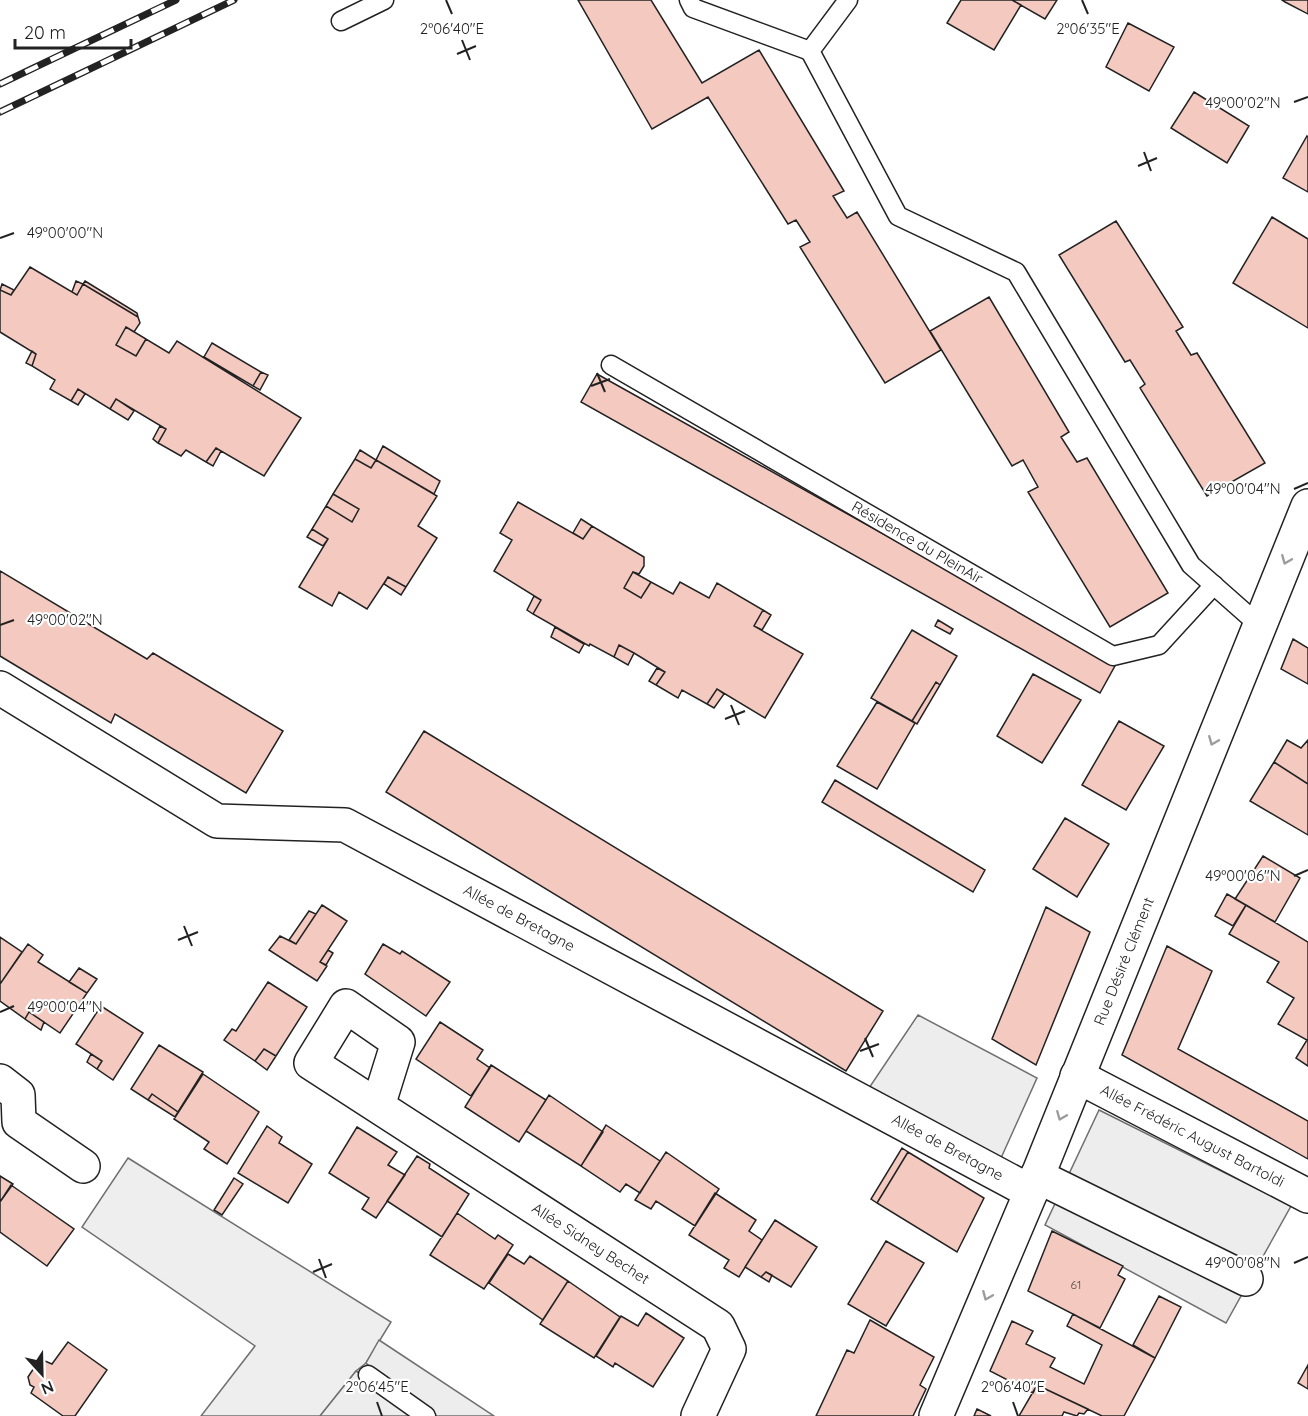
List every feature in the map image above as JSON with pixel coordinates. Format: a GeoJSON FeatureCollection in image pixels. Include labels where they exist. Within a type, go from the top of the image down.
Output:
{"type":"FeatureCollection","features":[{"type":"Feature","properties":{"kind":"street","name":"Rue Désiré Clément"},"geometry":{"type":"LineString","coordinates":[[936,1416],[1034,1184],[1306,518]]}},
{"type":"Feature","properties":{"kind":"street","name":"Allée de Bretagne"},"geometry":{"type":"LineString","coordinates":[[0,688],[217,821],[345,825],[1034,1184],[1246,1279]]}},
{"type":"Feature","properties":{"kind":"street","name":"Allée Frédéric August Bartoldi"},"geometry":{"type":"LineString","coordinates":[[1077,1076],[1308,1196]]}},
{"type":"Feature","properties":{"kind":"street"},"geometry":{"type":"LineString","coordinates":[[0,1082],[18,1095],[19,1122],[83,1166]]}},
{"type":"Feature","properties":{"kind":"street","name":"Allée Sidney Bechet"},"geometry":{"type":"LineString","coordinates":[[378,1106],[718,1326],[729,1349],[698,1416]]}},
{"type":"Feature","properties":{"kind":"lane"},"geometry":{"type":"LineString","coordinates":[[341,21],[384,0]]}},
{"type":"Feature","properties":{"kind":"lane"},"geometry":{"type":"LineString","coordinates":[[689,0],[693,8],[810,51],[898,216],[1016,272],[1191,565],[1260,626]]}},
{"type":"Feature","properties":{"kind":"lane"},"geometry":{"type":"LineString","coordinates":[[810,51],[848,0]]}},
{"type":"Feature","properties":{"kind":"lane","name":"Résidence du PleinAir"},"geometry":{"type":"LineString","coordinates":[[611,365],[1113,656],[1159,645],[1214,585]]}},
{"type":"Feature","properties":{"kind":"lane"},"geometry":{"type":"LineString","coordinates":[[368,1375],[426,1416]]}},
{"type":"Feature","properties":{"kind":"shaded area"},"geometry":{"type":"Polygon","coordinates":[[[918,1015],[1037,1078],[997,1167],[869,1088],[918,1015]]]}},
{"type":"Feature","properties":{"kind":"shaded area"},"geometry":{"type":"Polygon","coordinates":[[[1099,1110],[1291,1206],[1226,1323],[1045,1225],[1099,1110]]]}},
{"type":"Feature","properties":{"kind":"shaded area"},"geometry":{"type":"Polygon","coordinates":[[[128,1158],[391,1322],[366,1363],[356,1371],[320,1416],[201,1416],[255,1346],[82,1227],[128,1158]]]}},
{"type":"Feature","properties":{"kind":"shaded area"},"geometry":{"type":"Polygon","coordinates":[[[379,1340],[494,1416],[436,1416],[383,1380],[366,1363],[379,1340]]]}},
{"type":"Feature","properties":{"kind":"shaded area"},"geometry":{"type":"Polygon","coordinates":[[[356,1371],[424,1416],[320,1416],[356,1371]]]}},
{"type":"Feature","properties":{"kind":"building"},"geometry":{"type":"Polygon","coordinates":[[[578,0],[651,0],[702,83],[759,50],[844,191],[833,196],[847,218],[857,212],[941,350],[885,383],[800,247],[810,242],[796,220],[788,224],[708,97],[652,129],[578,0]]]}},
{"type":"Feature","properties":{"kind":"building"},"geometry":{"type":"Polygon","coordinates":[[[961,0],[1012,0],[1021,5],[994,50],[947,23],[961,0]]]}},
{"type":"Feature","properties":{"kind":"building"},"geometry":{"type":"Polygon","coordinates":[[[1012,0],[1057,0],[1045,19],[1012,0]]]}},
{"type":"Feature","properties":{"kind":"building"},"geometry":{"type":"Polygon","coordinates":[[[1282,0],[1308,0],[1308,14],[1285,2],[1282,0]]]}},
{"type":"Feature","properties":{"kind":"building"},"geometry":{"type":"Polygon","coordinates":[[[1128,23],[1174,47],[1149,91],[1106,67],[1128,23]]]}},
{"type":"Feature","properties":{"kind":"building"},"geometry":{"type":"Polygon","coordinates":[[[1194,92],[1249,126],[1227,163],[1171,128],[1194,92]]]}},
{"type":"Feature","properties":{"kind":"building"},"geometry":{"type":"Polygon","coordinates":[[[1308,137],[1308,192],[1283,178],[1308,137]]]}},
{"type":"Feature","properties":{"kind":"building"},"geometry":{"type":"Polygon","coordinates":[[[1272,217],[1308,239],[1308,328],[1233,283],[1272,217]]]}},
{"type":"Feature","properties":{"kind":"building"},"geometry":{"type":"Polygon","coordinates":[[[1116,221],[1183,327],[1176,331],[1191,355],[1197,353],[1265,463],[1207,496],[1140,388],[1145,384],[1130,360],[1125,362],[1059,255],[1116,221]]]}},
{"type":"Feature","properties":{"kind":"building"},"geometry":{"type":"Polygon","coordinates":[[[30,267],[77,295],[83,284],[138,317],[140,323],[134,332],[126,327],[116,345],[136,356],[146,339],[169,353],[177,341],[301,418],[264,476],[216,448],[206,462],[186,450],[181,456],[158,443],[166,429],[116,399],[110,409],[78,389],[71,401],[50,389],[55,380],[32,366],[36,354],[0,332],[0,290],[11,295],[30,267]]]}},
{"type":"Feature","properties":{"kind":"building"},"geometry":{"type":"Polygon","coordinates":[[[76,281],[83,284],[77,295],[72,292],[76,281]]]}},
{"type":"Feature","properties":{"kind":"building"},"geometry":{"type":"Polygon","coordinates":[[[85,281],[137,313],[138,317],[83,284],[85,281]]]}},
{"type":"Feature","properties":{"kind":"building"},"geometry":{"type":"Polygon","coordinates":[[[2,284],[14,290],[11,295],[0,290],[2,284]]]}},
{"type":"Feature","properties":{"kind":"building"},"geometry":{"type":"Polygon","coordinates":[[[989,297],[1069,432],[1061,437],[1077,462],[1087,458],[1168,593],[1110,627],[1028,492],[1038,487],[1023,460],[1012,466],[930,331],[989,297]]]}},
{"type":"Feature","properties":{"kind":"building"},"geometry":{"type":"Polygon","coordinates":[[[126,327],[146,339],[136,356],[116,345],[126,327]]]}},
{"type":"Feature","properties":{"kind":"building"},"geometry":{"type":"Polygon","coordinates":[[[212,343],[261,372],[253,386],[204,357],[212,343]]]}},
{"type":"Feature","properties":{"kind":"building"},"geometry":{"type":"Polygon","coordinates":[[[32,351],[36,354],[32,366],[26,363],[32,351]]]}},
{"type":"Feature","properties":{"kind":"building"},"geometry":{"type":"Polygon","coordinates":[[[261,372],[268,375],[260,390],[253,386],[261,372]]]}},
{"type":"Feature","properties":{"kind":"building"},"geometry":{"type":"Polygon","coordinates":[[[597,374],[1116,664],[1100,693],[581,402],[597,374]]]}},
{"type":"Feature","properties":{"kind":"building"},"geometry":{"type":"Polygon","coordinates":[[[78,389],[85,394],[78,405],[71,401],[78,389]]]}},
{"type":"Feature","properties":{"kind":"building"},"geometry":{"type":"Polygon","coordinates":[[[116,399],[134,411],[128,420],[110,409],[116,399]]]}},
{"type":"Feature","properties":{"kind":"building"},"geometry":{"type":"Polygon","coordinates":[[[160,426],[166,429],[158,443],[153,439],[160,426]]]}},
{"type":"Feature","properties":{"kind":"building"},"geometry":{"type":"Polygon","coordinates":[[[383,446],[440,481],[434,494],[376,460],[383,446]]]}},
{"type":"Feature","properties":{"kind":"building"},"geometry":{"type":"Polygon","coordinates":[[[216,448],[221,451],[213,466],[206,462],[216,448]]]}},
{"type":"Feature","properties":{"kind":"building"},"geometry":{"type":"Polygon","coordinates":[[[360,450],[376,460],[371,468],[355,459],[360,450]]]}},
{"type":"Feature","properties":{"kind":"building"},"geometry":{"type":"Polygon","coordinates":[[[355,459],[371,468],[376,460],[437,496],[418,526],[437,538],[406,587],[388,577],[367,609],[339,592],[332,606],[299,587],[328,539],[312,529],[326,506],[352,522],[359,509],[333,494],[355,459]]]}},
{"type":"Feature","properties":{"kind":"building"},"geometry":{"type":"Polygon","coordinates":[[[333,494],[359,509],[352,522],[326,506],[333,494]]]}},
{"type":"Feature","properties":{"kind":"building"},"geometry":{"type":"Polygon","coordinates":[[[518,502],[583,539],[592,526],[644,557],[644,566],[639,574],[633,572],[624,588],[641,598],[651,582],[673,594],[680,582],[709,598],[717,583],[763,610],[754,626],[803,654],[765,718],[717,689],[707,704],[682,690],[678,698],[656,685],[665,672],[634,653],[619,645],[614,657],[590,644],[589,646],[533,614],[541,600],[494,571],[512,540],[500,533],[518,502]]]}},
{"type":"Feature","properties":{"kind":"building"},"geometry":{"type":"Polygon","coordinates":[[[581,519],[592,526],[583,539],[573,533],[581,519]]]}},
{"type":"Feature","properties":{"kind":"building"},"geometry":{"type":"Polygon","coordinates":[[[312,529],[328,539],[323,546],[307,537],[312,529]]]}},
{"type":"Feature","properties":{"kind":"building"},"geometry":{"type":"Polygon","coordinates":[[[0,571],[147,659],[153,653],[283,731],[246,793],[115,714],[111,723],[0,656],[0,571]]]}},
{"type":"Feature","properties":{"kind":"building"},"geometry":{"type":"Polygon","coordinates":[[[633,572],[651,582],[641,598],[624,588],[633,572]]]}},
{"type":"Feature","properties":{"kind":"building"},"geometry":{"type":"Polygon","coordinates":[[[388,577],[406,587],[401,595],[384,584],[388,577]]]}},
{"type":"Feature","properties":{"kind":"building"},"geometry":{"type":"Polygon","coordinates":[[[534,596],[541,600],[533,614],[527,610],[534,596]]]}},
{"type":"Feature","properties":{"kind":"building"},"geometry":{"type":"Polygon","coordinates":[[[763,610],[771,615],[762,630],[754,626],[763,610]]]}},
{"type":"Feature","properties":{"kind":"building"},"geometry":{"type":"Polygon","coordinates":[[[938,620],[953,629],[950,634],[935,626],[938,620]]]}},
{"type":"Feature","properties":{"kind":"building"},"geometry":{"type":"Polygon","coordinates":[[[555,627],[584,644],[579,653],[551,637],[555,627]]]}},
{"type":"Feature","properties":{"kind":"building"},"geometry":{"type":"Polygon","coordinates":[[[912,630],[957,656],[940,685],[936,682],[912,721],[871,698],[912,630]]]}},
{"type":"Feature","properties":{"kind":"building"},"geometry":{"type":"Polygon","coordinates":[[[1293,639],[1308,648],[1308,684],[1281,669],[1293,639]]]}},
{"type":"Feature","properties":{"kind":"building"},"geometry":{"type":"Polygon","coordinates":[[[619,645],[634,653],[628,665],[614,657],[619,645]]]}},
{"type":"Feature","properties":{"kind":"building"},"geometry":{"type":"Polygon","coordinates":[[[657,668],[665,672],[656,685],[649,681],[657,668]]]}},
{"type":"Feature","properties":{"kind":"building"},"geometry":{"type":"Polygon","coordinates":[[[1033,674],[1081,700],[1042,763],[997,736],[1033,674]]]}},
{"type":"Feature","properties":{"kind":"building"},"geometry":{"type":"Polygon","coordinates":[[[936,682],[940,685],[917,724],[912,721],[936,682]]]}},
{"type":"Feature","properties":{"kind":"building"},"geometry":{"type":"Polygon","coordinates":[[[717,689],[724,694],[714,708],[707,704],[717,689]]]}},
{"type":"Feature","properties":{"kind":"building"},"geometry":{"type":"Polygon","coordinates":[[[877,702],[915,723],[877,789],[837,766],[877,702]]]}},
{"type":"Feature","properties":{"kind":"building"},"geometry":{"type":"Polygon","coordinates":[[[1119,721],[1164,746],[1126,810],[1082,785],[1119,721]]]}},
{"type":"Feature","properties":{"kind":"building"},"geometry":{"type":"Polygon","coordinates":[[[424,731],[883,1011],[846,1071],[386,792],[424,731]]]}},
{"type":"Feature","properties":{"kind":"building"},"geometry":{"type":"Polygon","coordinates":[[[1287,740],[1301,748],[1308,740],[1308,784],[1274,762],[1287,740]]]}},
{"type":"Feature","properties":{"kind":"building"},"geometry":{"type":"Polygon","coordinates":[[[1274,762],[1308,784],[1308,835],[1250,801],[1274,762]]]}},
{"type":"Feature","properties":{"kind":"building"},"geometry":{"type":"Polygon","coordinates":[[[835,780],[985,870],[973,892],[822,802],[835,780]]]}},
{"type":"Feature","properties":{"kind":"building"},"geometry":{"type":"Polygon","coordinates":[[[1065,818],[1109,844],[1077,897],[1033,869],[1065,818]]]}},
{"type":"Feature","properties":{"kind":"building"},"geometry":{"type":"Polygon","coordinates":[[[1263,856],[1300,878],[1275,922],[1235,899],[1263,856]]]}},
{"type":"Feature","properties":{"kind":"building"},"geometry":{"type":"Polygon","coordinates":[[[1227,894],[1246,905],[1233,926],[1215,916],[1227,894]]]}},
{"type":"Feature","properties":{"kind":"building"},"geometry":{"type":"Polygon","coordinates":[[[322,905],[347,921],[320,962],[327,966],[317,981],[269,950],[280,936],[296,944],[322,905]]]}},
{"type":"Feature","properties":{"kind":"building"},"geometry":{"type":"Polygon","coordinates":[[[1246,905],[1308,942],[1308,1066],[1296,1058],[1307,1040],[1278,1024],[1294,998],[1267,982],[1279,962],[1229,934],[1246,905]]]}},
{"type":"Feature","properties":{"kind":"building"},"geometry":{"type":"Polygon","coordinates":[[[1046,907],[1090,932],[1036,1065],[992,1039],[1046,907]]]}},
{"type":"Feature","properties":{"kind":"building"},"geometry":{"type":"Polygon","coordinates":[[[309,911],[316,914],[296,944],[289,940],[309,911]]]}},
{"type":"Feature","properties":{"kind":"building"},"geometry":{"type":"Polygon","coordinates":[[[0,937],[22,952],[0,984],[0,937]]]}},
{"type":"Feature","properties":{"kind":"building"},"geometry":{"type":"Polygon","coordinates":[[[28,944],[43,955],[38,962],[87,993],[60,1033],[29,1012],[25,1019],[0,1001],[0,984],[28,944]]]}},
{"type":"Feature","properties":{"kind":"building"},"geometry":{"type":"Polygon","coordinates":[[[383,944],[400,954],[402,951],[450,982],[426,1016],[365,974],[383,944]]]}},
{"type":"Feature","properties":{"kind":"building"},"geometry":{"type":"Polygon","coordinates":[[[1167,946],[1212,971],[1178,1049],[1308,1121],[1308,1159],[1122,1055],[1167,946]]]}},
{"type":"Feature","properties":{"kind":"building"},"geometry":{"type":"Polygon","coordinates":[[[328,950],[333,953],[326,965],[320,962],[328,950]]]}},
{"type":"Feature","properties":{"kind":"building"},"geometry":{"type":"Polygon","coordinates":[[[79,968],[97,979],[87,993],[69,982],[79,968]]]}},
{"type":"Feature","properties":{"kind":"building"},"geometry":{"type":"Polygon","coordinates":[[[268,982],[307,1007],[276,1056],[264,1049],[255,1061],[224,1040],[232,1029],[236,1031],[268,982]]]}},
{"type":"Feature","properties":{"kind":"building"},"geometry":{"type":"Polygon","coordinates":[[[101,1006],[143,1033],[113,1080],[97,1069],[102,1061],[76,1044],[101,1006]]]}},
{"type":"Feature","properties":{"kind":"building"},"geometry":{"type":"Polygon","coordinates":[[[29,1012],[44,1022],[41,1030],[25,1019],[29,1012]]]}},
{"type":"Feature","properties":{"kind":"building"},"geometry":{"type":"Polygon","coordinates":[[[440,1022],[483,1050],[477,1059],[490,1068],[471,1096],[416,1059],[440,1022]]]}},
{"type":"Feature","properties":{"kind":"building"},"geometry":{"type":"Polygon","coordinates":[[[159,1045],[203,1072],[178,1112],[152,1094],[148,1100],[131,1089],[159,1045]]]}},
{"type":"Feature","properties":{"kind":"building"},"geometry":{"type":"Polygon","coordinates":[[[264,1049],[276,1056],[267,1070],[255,1061],[264,1049]]]}},
{"type":"Feature","properties":{"kind":"building"},"geometry":{"type":"Polygon","coordinates":[[[91,1054],[102,1061],[97,1069],[87,1062],[91,1054]]]}},
{"type":"Feature","properties":{"kind":"building"},"geometry":{"type":"Polygon","coordinates":[[[491,1065],[546,1100],[519,1142],[465,1107],[491,1065]]]}},
{"type":"Feature","properties":{"kind":"building"},"geometry":{"type":"Polygon","coordinates":[[[203,1074],[259,1112],[227,1164],[204,1149],[209,1142],[174,1119],[203,1074]]]}},
{"type":"Feature","properties":{"kind":"building"},"geometry":{"type":"Polygon","coordinates":[[[152,1094],[178,1112],[175,1117],[148,1100],[152,1094]]]}},
{"type":"Feature","properties":{"kind":"building"},"geometry":{"type":"Polygon","coordinates":[[[549,1095],[603,1132],[581,1166],[526,1131],[549,1095]]]}},
{"type":"Feature","properties":{"kind":"building"},"geometry":{"type":"Polygon","coordinates":[[[606,1125],[660,1161],[640,1193],[626,1184],[620,1192],[581,1166],[606,1125]]]}},
{"type":"Feature","properties":{"kind":"building"},"geometry":{"type":"Polygon","coordinates":[[[267,1126],[282,1137],[279,1143],[312,1164],[288,1203],[238,1173],[267,1126]]]}},
{"type":"Feature","properties":{"kind":"building"},"geometry":{"type":"Polygon","coordinates":[[[357,1127],[397,1152],[388,1165],[405,1175],[376,1218],[362,1209],[369,1198],[329,1173],[357,1127]]]}},
{"type":"Feature","properties":{"kind":"building"},"geometry":{"type":"Polygon","coordinates":[[[902,1148],[908,1152],[877,1203],[871,1199],[902,1148]]]}},
{"type":"Feature","properties":{"kind":"building"},"geometry":{"type":"Polygon","coordinates":[[[666,1152],[719,1189],[695,1226],[656,1201],[651,1209],[635,1200],[666,1152]]]}},
{"type":"Feature","properties":{"kind":"building"},"geometry":{"type":"Polygon","coordinates":[[[908,1152],[984,1198],[957,1252],[877,1203],[908,1152]]]}},
{"type":"Feature","properties":{"kind":"building"},"geometry":{"type":"Polygon","coordinates":[[[417,1156],[430,1164],[429,1168],[469,1194],[442,1237],[387,1201],[417,1156]]]}},
{"type":"Feature","properties":{"kind":"building"},"geometry":{"type":"Polygon","coordinates":[[[0,1176],[13,1184],[0,1202],[0,1176]]]}},
{"type":"Feature","properties":{"kind":"building"},"geometry":{"type":"Polygon","coordinates":[[[234,1178],[243,1184],[222,1215],[214,1210],[234,1178]]]}},
{"type":"Feature","properties":{"kind":"building"},"geometry":{"type":"Polygon","coordinates":[[[11,1185],[74,1229],[47,1266],[0,1232],[0,1202],[11,1185]]]}},
{"type":"Feature","properties":{"kind":"building"},"geometry":{"type":"Polygon","coordinates":[[[715,1193],[756,1220],[749,1231],[762,1240],[739,1277],[724,1268],[729,1260],[689,1235],[715,1193]]]}},
{"type":"Feature","properties":{"kind":"building"},"geometry":{"type":"Polygon","coordinates":[[[457,1213],[495,1239],[498,1235],[513,1245],[484,1289],[430,1255],[457,1213]]]}},
{"type":"Feature","properties":{"kind":"building"},"geometry":{"type":"Polygon","coordinates":[[[775,1220],[817,1247],[791,1287],[766,1272],[761,1277],[745,1267],[775,1220]]]}},
{"type":"Feature","properties":{"kind":"building"},"geometry":{"type":"Polygon","coordinates":[[[1052,1231],[1123,1266],[1118,1275],[1125,1279],[1100,1328],[1028,1291],[1052,1231]]]}},
{"type":"Feature","properties":{"kind":"building"},"geometry":{"type":"Polygon","coordinates":[[[886,1241],[924,1263],[886,1326],[848,1304],[886,1241]]]}},
{"type":"Feature","properties":{"kind":"building"},"geometry":{"type":"Polygon","coordinates":[[[508,1254],[524,1264],[530,1256],[568,1281],[543,1320],[489,1283],[508,1254]]]}},
{"type":"Feature","properties":{"kind":"building"},"geometry":{"type":"Polygon","coordinates":[[[766,1272],[772,1275],[769,1282],[761,1277],[766,1272]]]}},
{"type":"Feature","properties":{"kind":"building"},"geometry":{"type":"Polygon","coordinates":[[[568,1281],[620,1317],[594,1358],[540,1324],[568,1281]]]}},
{"type":"Feature","properties":{"kind":"building"},"geometry":{"type":"Polygon","coordinates":[[[1159,1296],[1181,1307],[1155,1358],[1133,1345],[1159,1296]]]}},
{"type":"Feature","properties":{"kind":"building"},"geometry":{"type":"Polygon","coordinates":[[[646,1313],[684,1338],[653,1387],[615,1363],[613,1367],[596,1356],[621,1316],[638,1326],[646,1313]]]}},
{"type":"Feature","properties":{"kind":"building"},"geometry":{"type":"Polygon","coordinates":[[[1073,1314],[1155,1358],[1124,1416],[1102,1416],[1037,1385],[1033,1393],[990,1371],[1012,1321],[1033,1331],[1026,1344],[1055,1358],[1050,1367],[1084,1384],[1102,1345],[1067,1326],[1073,1314]]]}},
{"type":"Feature","properties":{"kind":"building"},"geometry":{"type":"Polygon","coordinates":[[[870,1320],[934,1357],[920,1385],[926,1389],[913,1416],[816,1416],[847,1350],[854,1353],[870,1320]]]}},
{"type":"Feature","properties":{"kind":"building"},"geometry":{"type":"Polygon","coordinates":[[[68,1342],[107,1370],[75,1416],[63,1416],[31,1393],[34,1387],[30,1385],[28,1377],[38,1362],[45,1361],[52,1364],[68,1342]]]}},
{"type":"Feature","properties":{"kind":"building"},"geometry":{"type":"Polygon","coordinates":[[[1308,1365],[1308,1389],[1298,1383],[1308,1365]]]}},
{"type":"Feature","properties":{"kind":"building"},"geometry":{"type":"Polygon","coordinates":[[[1037,1385],[1088,1409],[1084,1414],[1079,1413],[1077,1416],[1064,1412],[1062,1416],[1019,1416],[1037,1385]]]}},
{"type":"Feature","properties":{"kind":"building"},"geometry":{"type":"Polygon","coordinates":[[[977,1409],[991,1416],[974,1416],[977,1409]]]}},
{"type":"Feature","properties":{"kind":"railway"},"geometry":{"type":"LineString","coordinates":[[0,84],[176,0]]}},
{"type":"Feature","properties":{"kind":"railway"},"geometry":{"type":"LineString","coordinates":[[0,112],[234,0]]}}]}
